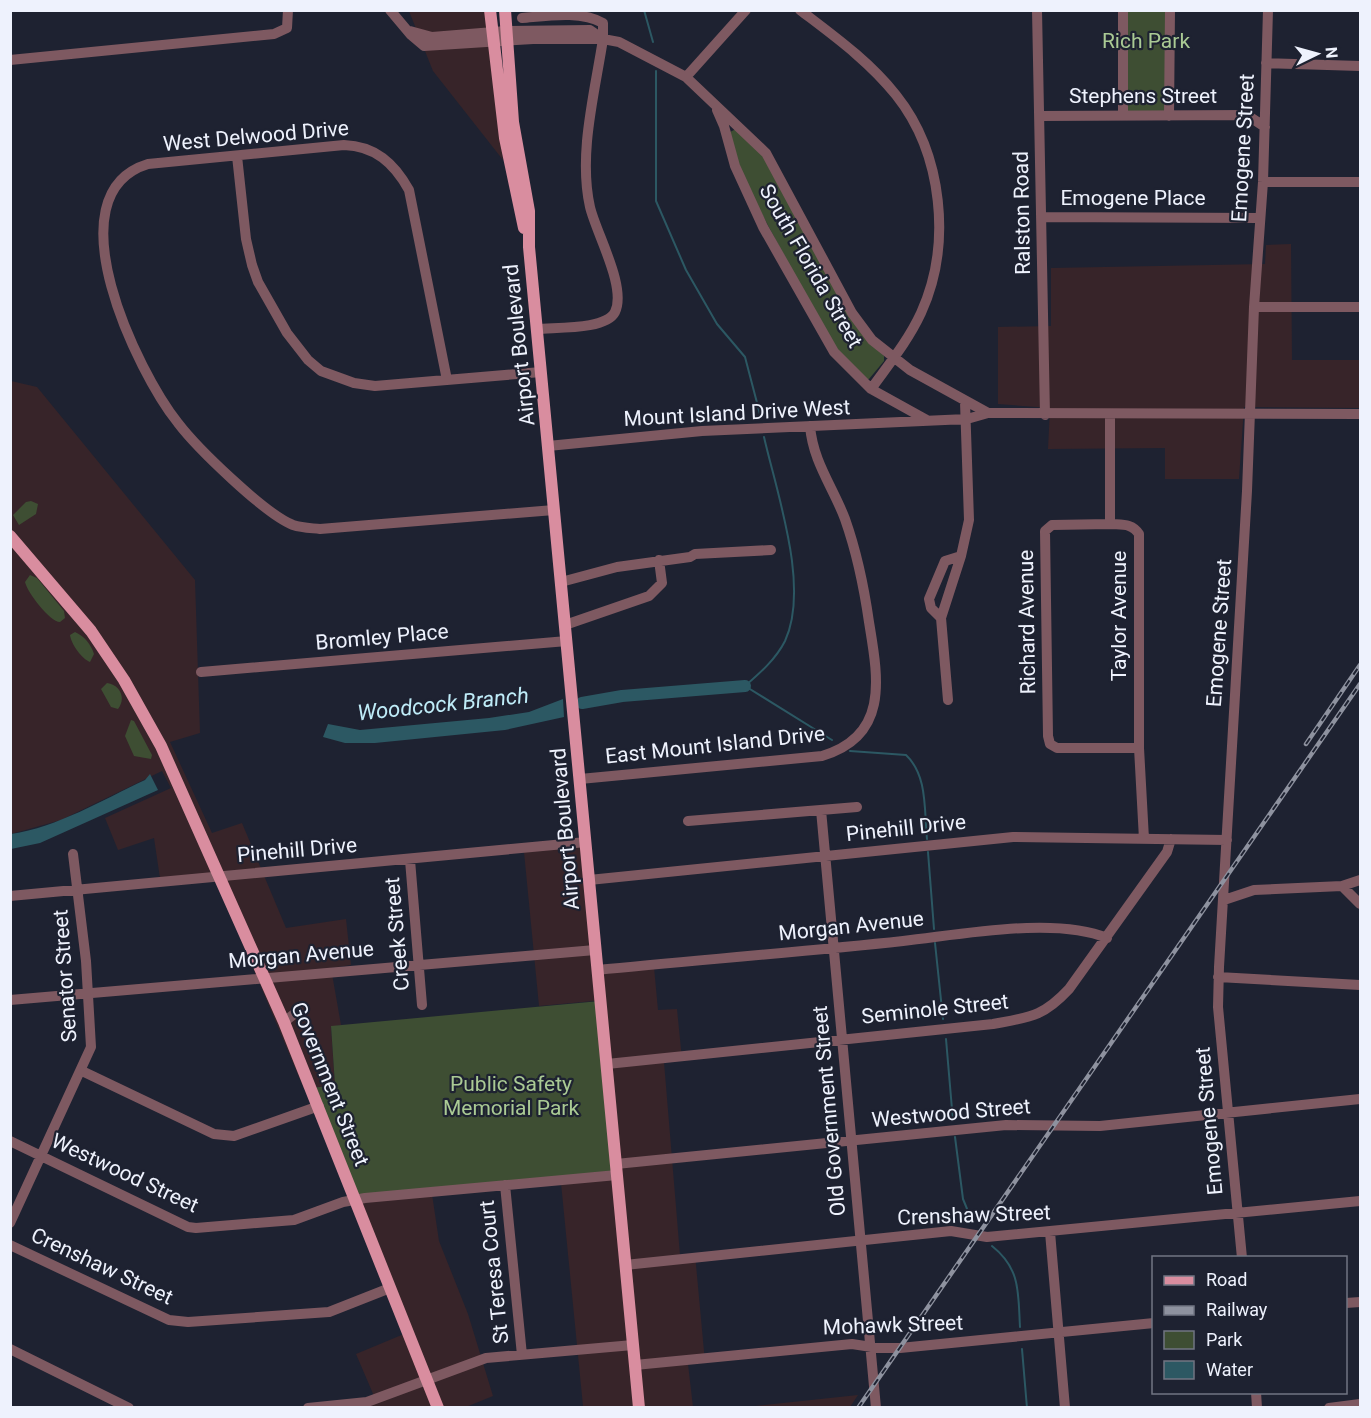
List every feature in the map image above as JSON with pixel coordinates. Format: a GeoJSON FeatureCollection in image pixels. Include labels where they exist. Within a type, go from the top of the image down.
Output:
{"type":"FeatureCollection","features":[{"type":"Feature","properties":{"kind":"main road","name":"Airport Boulevard"},"geometry":{"type":"LineString","coordinates":[[490,10],[510,168],[529,247]]}},
{"type":"Feature","properties":{"kind":"main road","name":"Airport Boulevard"},"geometry":{"type":"LineString","coordinates":[[505,10],[513,122],[529,211],[529,247],[639,1407]]}},
{"type":"Feature","properties":{"kind":"main road","name":"Government Street"},"geometry":{"type":"LineString","coordinates":[[10,536],[91,631],[124,680],[177,779],[285,1022],[438,1407]]}},
{"type":"Feature","properties":{"kind":"street"},"geometry":{"type":"LineString","coordinates":[[10,60],[274,34],[287,28],[288,10]]}},
{"type":"Feature","properties":{"kind":"street","name":"South Florida Street"},"geometry":{"type":"LineString","coordinates":[[390,10],[405,27],[416,34],[432,38],[507,36],[603,39],[635,49],[686,77],[766,153],[852,313],[872,340],[893,359],[965,402],[988,413]]}},
{"type":"Feature","properties":{"kind":"street"},"geometry":{"type":"LineString","coordinates":[[686,77],[746,10]]}},
{"type":"Feature","properties":{"kind":"street"},"geometry":{"type":"LineString","coordinates":[[800,10],[867,63],[886,83],[903,104],[920,136],[928,160],[939,221],[938,250],[932,283],[922,311],[893,359],[871,389]]}},
{"type":"Feature","properties":{"kind":"street","name":"Ralston Road"},"geometry":{"type":"LineString","coordinates":[[1037,10],[1045,415]]}},
{"type":"Feature","properties":{"kind":"street"},"geometry":{"type":"LineString","coordinates":[[1123,10],[1123,116]]}},
{"type":"Feature","properties":{"kind":"street"},"geometry":{"type":"LineString","coordinates":[[1169,116],[1170,10]]}},
{"type":"Feature","properties":{"kind":"street","name":"Emogene Street"},"geometry":{"type":"LineString","coordinates":[[1242,1256],[1218,1007],[1218,977],[1224,900],[1254,307],[1263,182],[1269,10]]}},
{"type":"Feature","properties":{"kind":"street"},"geometry":{"type":"LineString","coordinates":[[522,18],[590,18],[603,23],[603,39],[587,157],[587,184],[590,206],[614,276],[618,299],[615,312],[601,324],[537,329]]}},
{"type":"Feature","properties":{"kind":"street"},"geometry":{"type":"LineString","coordinates":[[1266,63],[1360,66]]}},
{"type":"Feature","properties":{"kind":"street","name":"Stephens Street"},"geometry":{"type":"LineString","coordinates":[[1247,115],[1265,101]]}},
{"type":"Feature","properties":{"kind":"street","name":"South Florida Street"},"geometry":{"type":"LineString","coordinates":[[713,102],[724,126],[739,177],[771,242],[834,352],[871,389],[927,420],[967,418],[988,413],[1045,415],[1360,414]]}},
{"type":"Feature","properties":{"kind":"street","name":"Stephens Street"},"geometry":{"type":"LineString","coordinates":[[1040,116],[1247,115],[1265,128]]}},
{"type":"Feature","properties":{"kind":"street","name":"West Delwood Drive"},"geometry":{"type":"LineString","coordinates":[[447,380],[414,206],[401,176],[384,158],[367,147],[344,145],[148,164],[136,168],[118,183],[104,217],[105,255],[118,312],[135,351],[178,423],[208,456],[274,513],[292,525],[320,529],[554,510]]}},
{"type":"Feature","properties":{"kind":"street"},"geometry":{"type":"LineString","coordinates":[[237,156],[246,239],[258,282],[287,333],[308,360],[321,371],[375,386],[541,372]]}},
{"type":"Feature","properties":{"kind":"street"},"geometry":{"type":"LineString","coordinates":[[1263,182],[1360,182]]}},
{"type":"Feature","properties":{"kind":"street","name":"Emogene Place"},"geometry":{"type":"LineString","coordinates":[[1041,217],[1260,218]]}},
{"type":"Feature","properties":{"kind":"street"},"geometry":{"type":"LineString","coordinates":[[1254,307],[1360,307]]}},
{"type":"Feature","properties":{"kind":"street"},"geometry":{"type":"LineString","coordinates":[[948,700],[941,618],[961,556],[969,520],[965,402]]}},
{"type":"Feature","properties":{"kind":"street","name":"Taylor Avenue"},"geometry":{"type":"LineString","coordinates":[[1110,415],[1110,524],[1127,525],[1139,534],[1139,748],[1144,839]]}},
{"type":"Feature","properties":{"kind":"street","name":"Mount Island Drive West"},"geometry":{"type":"LineString","coordinates":[[548,446],[702,431],[927,420]]}},
{"type":"Feature","properties":{"kind":"street","name":"East Mount Island Drive"},"geometry":{"type":"LineString","coordinates":[[580,779],[822,756],[835,752],[853,741],[872,712],[878,689],[877,674],[863,585],[844,518],[812,445],[810,426]]}},
{"type":"Feature","properties":{"kind":"street","name":"Richard Avenue"},"geometry":{"type":"LineString","coordinates":[[1110,524],[1052,525],[1045,531],[1050,744],[1057,748],[1139,748]]}},
{"type":"Feature","properties":{"kind":"street"},"geometry":{"type":"LineString","coordinates":[[561,582],[617,567],[690,557],[695,554],[724,550],[735,553],[771,550]]}},
{"type":"Feature","properties":{"kind":"street"},"geometry":{"type":"LineString","coordinates":[[941,618],[931,608],[929,599],[945,561],[961,556]]}},
{"type":"Feature","properties":{"kind":"street"},"geometry":{"type":"LineString","coordinates":[[565,625],[650,596],[662,583],[659,560]]}},
{"type":"Feature","properties":{"kind":"street","name":"Bromley Place"},"geometry":{"type":"LineString","coordinates":[[201,672],[567,641]]}},
{"type":"Feature","properties":{"kind":"street"},"geometry":{"type":"LineString","coordinates":[[688,821],[857,807]]}},
{"type":"Feature","properties":{"kind":"street","name":"Old Government Street"},"geometry":{"type":"LineString","coordinates":[[821,810],[876,1407]]}},
{"type":"Feature","properties":{"kind":"street","name":"Pinehill Drive"},"geometry":{"type":"LineString","coordinates":[[590,880],[1013,837],[1227,840]]}},
{"type":"Feature","properties":{"kind":"street"},"geometry":{"type":"LineString","coordinates":[[1107,938],[1167,852],[1171,839]]}},
{"type":"Feature","properties":{"kind":"street","name":"Pinehill Drive"},"geometry":{"type":"LineString","coordinates":[[10,896],[586,842]]}},
{"type":"Feature","properties":{"kind":"street","name":"Senator Street"},"geometry":{"type":"LineString","coordinates":[[10,1223],[82,1071],[91,1047],[88,993],[73,854]]}},
{"type":"Feature","properties":{"kind":"street","name":"Creek Street"},"geometry":{"type":"LineString","coordinates":[[410,860],[422,1005]]}},
{"type":"Feature","properties":{"kind":"street"},"geometry":{"type":"LineString","coordinates":[[1224,900],[1254,891],[1342,886],[1360,880]]}},
{"type":"Feature","properties":{"kind":"street"},"geometry":{"type":"LineString","coordinates":[[1342,886],[1360,904]]}},
{"type":"Feature","properties":{"kind":"street","name":"Morgan Avenue"},"geometry":{"type":"LineString","coordinates":[[597,970],[1019,929],[1074,929],[1091,931],[1107,938]]}},
{"type":"Feature","properties":{"kind":"street","name":"Seminole Street"},"geometry":{"type":"LineString","coordinates":[[607,1064],[993,1024],[1039,1014],[1050,1009],[1069,989],[1107,938]]}},
{"type":"Feature","properties":{"kind":"street","name":"Morgan Avenue"},"geometry":{"type":"LineString","coordinates":[[10,1000],[266,980],[419,964],[595,950]]}},
{"type":"Feature","properties":{"kind":"street"},"geometry":{"type":"LineString","coordinates":[[1218,977],[1360,985]]}},
{"type":"Feature","properties":{"kind":"street"},"geometry":{"type":"LineString","coordinates":[[285,1022],[298,1011]]}},
{"type":"Feature","properties":{"kind":"street"},"geometry":{"type":"LineString","coordinates":[[82,1071],[214,1134],[234,1136],[319,1106]]}},
{"type":"Feature","properties":{"kind":"street","name":"Westwood Street"},"geometry":{"type":"LineString","coordinates":[[10,1141],[188,1227],[294,1220],[355,1200],[505,1185],[850,1142],[1006,1125],[1082,1128],[1360,1099]]}},
{"type":"Feature","properties":{"kind":"street","name":"St Teresa Court"},"geometry":{"type":"LineString","coordinates":[[505,1185],[522,1355]]}},
{"type":"Feature","properties":{"kind":"street","name":"Crenshaw Street"},"geometry":{"type":"LineString","coordinates":[[626,1265],[951,1231],[987,1238],[1360,1201]]}},
{"type":"Feature","properties":{"kind":"street"},"geometry":{"type":"LineString","coordinates":[[1050,1232],[1065,1407]]}},
{"type":"Feature","properties":{"kind":"street","name":"Crenshaw Street"},"geometry":{"type":"LineString","coordinates":[[10,1245],[169,1320],[329,1312],[390,1288]]}},
{"type":"Feature","properties":{"kind":"street","name":"Mohawk Street"},"geometry":{"type":"LineString","coordinates":[[635,1365],[852,1344],[900,1348],[1152,1323]]}},
{"type":"Feature","properties":{"kind":"street"},"geometry":{"type":"LineString","coordinates":[[308,1407],[367,1402],[475,1360],[633,1345]]}},
{"type":"Feature","properties":{"kind":"street"},"geometry":{"type":"LineString","coordinates":[[10,1349],[129,1407]]}},
{"type":"Feature","properties":{"kind":"street"},"geometry":{"type":"LineString","coordinates":[[1329,1407],[1360,1404]]}},
{"type":"Feature","properties":{"kind":"shaded area"},"geometry":{"type":"Polygon","coordinates":[[[409,11],[486,11],[503,160],[433,71],[409,11]]]}},
{"type":"Feature","properties":{"kind":"shaded area"},"geometry":{"type":"Polygon","coordinates":[[[1291,244],[1292,360],[1360,360],[1360,408],[1244,407],[1239,479],[1165,479],[1165,448],[1048,449],[1050,408],[998,404],[998,327],[1051,326],[1051,268],[1265,264],[1266,245],[1291,244]]]}},
{"type":"Feature","properties":{"kind":"shaded area"},"geometry":{"type":"Polygon","coordinates":[[[11,381],[37,387],[195,580],[200,733],[170,742],[212,833],[242,823],[286,928],[346,919],[351,965],[331,968],[341,1025],[331,1027],[335,1085],[304,1089],[216,880],[161,885],[154,838],[118,850],[105,818],[171,788],[162,771],[61,820],[11,834],[11,381]]]}},
{"type":"Feature","properties":{"kind":"shaded area"},"geometry":{"type":"Polygon","coordinates":[[[591,846],[603,971],[654,967],[658,1010],[677,1009],[682,1059],[664,1062],[680,1255],[695,1254],[705,1362],[688,1364],[693,1407],[569,1407],[583,1406],[561,1183],[605,1000],[539,1006],[524,852],[591,846]]]}},
{"type":"Feature","properties":{"kind":"shaded area"},"geometry":{"type":"Polygon","coordinates":[[[432,1194],[439,1241],[468,1314],[493,1396],[466,1407],[356,1407],[377,1403],[356,1354],[404,1334],[351,1203],[432,1194]]]}},
{"type":"Feature","properties":{"kind":"shaded area"},"geometry":{"type":"Polygon","coordinates":[[[858,1395],[850,1407],[746,1407],[858,1395]]]}},
{"type":"Feature","properties":{"kind":"green space","name":"Rich Park"},"geometry":{"type":"Polygon","coordinates":[[[1123,11],[1170,11],[1169,116],[1123,116],[1123,11]]]}},
{"type":"Feature","properties":{"kind":"green space"},"geometry":{"type":"Polygon","coordinates":[[[736,129],[759,149],[851,317],[884,356],[884,361],[869,379],[865,379],[842,356],[825,331],[743,179],[730,132],[736,129]]]}},
{"type":"Feature","properties":{"kind":"green space"},"geometry":{"type":"Polygon","coordinates":[[[31,501],[38,504],[36,514],[19,525],[13,515],[26,502],[31,501]]]}},
{"type":"Feature","properties":{"kind":"green space"},"geometry":{"type":"Polygon","coordinates":[[[30,575],[37,578],[64,611],[65,618],[60,622],[45,612],[30,592],[25,582],[30,575]]]}},
{"type":"Feature","properties":{"kind":"green space"},"geometry":{"type":"Polygon","coordinates":[[[75,632],[91,647],[94,654],[90,662],[80,655],[72,643],[70,635],[75,632]]]}},
{"type":"Feature","properties":{"kind":"green space"},"geometry":{"type":"Polygon","coordinates":[[[107,683],[116,686],[121,693],[122,701],[118,709],[111,707],[101,689],[107,683]]]}},
{"type":"Feature","properties":{"kind":"green space"},"geometry":{"type":"Polygon","coordinates":[[[131,720],[134,721],[152,755],[151,759],[134,756],[125,736],[131,720]]]}},
{"type":"Feature","properties":{"kind":"green space","name":"Public Safety Memorial Park"},"geometry":{"type":"Polygon","coordinates":[[[600,1001],[617,1175],[355,1200],[312,1088],[335,1085],[331,1026],[600,1001]]]}},
{"type":"Feature","properties":{"kind":"water"},"geometry":{"type":"Polygon","coordinates":[[[563,699],[564,717],[505,730],[375,743],[345,743],[323,737],[328,724],[360,730],[489,718],[529,712],[563,699]]]}},
{"type":"Feature","properties":{"kind":"water"},"geometry":{"type":"Polygon","coordinates":[[[150,774],[158,790],[40,843],[11,849],[11,834],[46,825],[80,812],[145,780],[150,774]]]}},
{"type":"Feature","properties":{"kind":"waterway"},"geometry":{"type":"LineString","coordinates":[[644,10],[653,42]]}},
{"type":"Feature","properties":{"kind":"waterway"},"geometry":{"type":"LineString","coordinates":[[656,71],[656,201],[686,270],[717,324],[745,357],[761,418]]}},
{"type":"Feature","properties":{"kind":"waterway"},"geometry":{"type":"LineString","coordinates":[[764,437],[789,540],[794,594],[792,619],[785,641],[772,660],[745,686],[832,740]]}},
{"type":"Feature","properties":{"kind":"waterway","name":"Woodcock Branch"},"geometry":{"type":"LineString","coordinates":[[582,703],[622,696],[745,686]]}},
{"type":"Feature","properties":{"kind":"waterway"},"geometry":{"type":"LineString","coordinates":[[850,751],[906,755],[913,763],[922,783],[927,839]]}},
{"type":"Feature","properties":{"kind":"waterway"},"geometry":{"type":"LineString","coordinates":[[928,852],[934,929]]}},
{"type":"Feature","properties":{"kind":"waterway"},"geometry":{"type":"LineString","coordinates":[[935,943],[943,1019]]}},
{"type":"Feature","properties":{"kind":"waterway"},"geometry":{"type":"LineString","coordinates":[[946,1039],[953,1121]]}},
{"type":"Feature","properties":{"kind":"waterway"},"geometry":{"type":"LineString","coordinates":[[955,1137],[963,1199],[972,1221]]}},
{"type":"Feature","properties":{"kind":"waterway"},"geometry":{"type":"LineString","coordinates":[[992,1246],[1013,1273],[1018,1292],[1020,1327]]}},
{"type":"Feature","properties":{"kind":"waterway"},"geometry":{"type":"LineString","coordinates":[[1022,1349],[1027,1408]]}},
{"type":"Feature","properties":{"kind":"railway"},"geometry":{"type":"LineString","coordinates":[[1306,744],[1360,665]]}},
{"type":"Feature","properties":{"kind":"railway"},"geometry":{"type":"LineString","coordinates":[[858,1408],[1360,684]]}}]}
